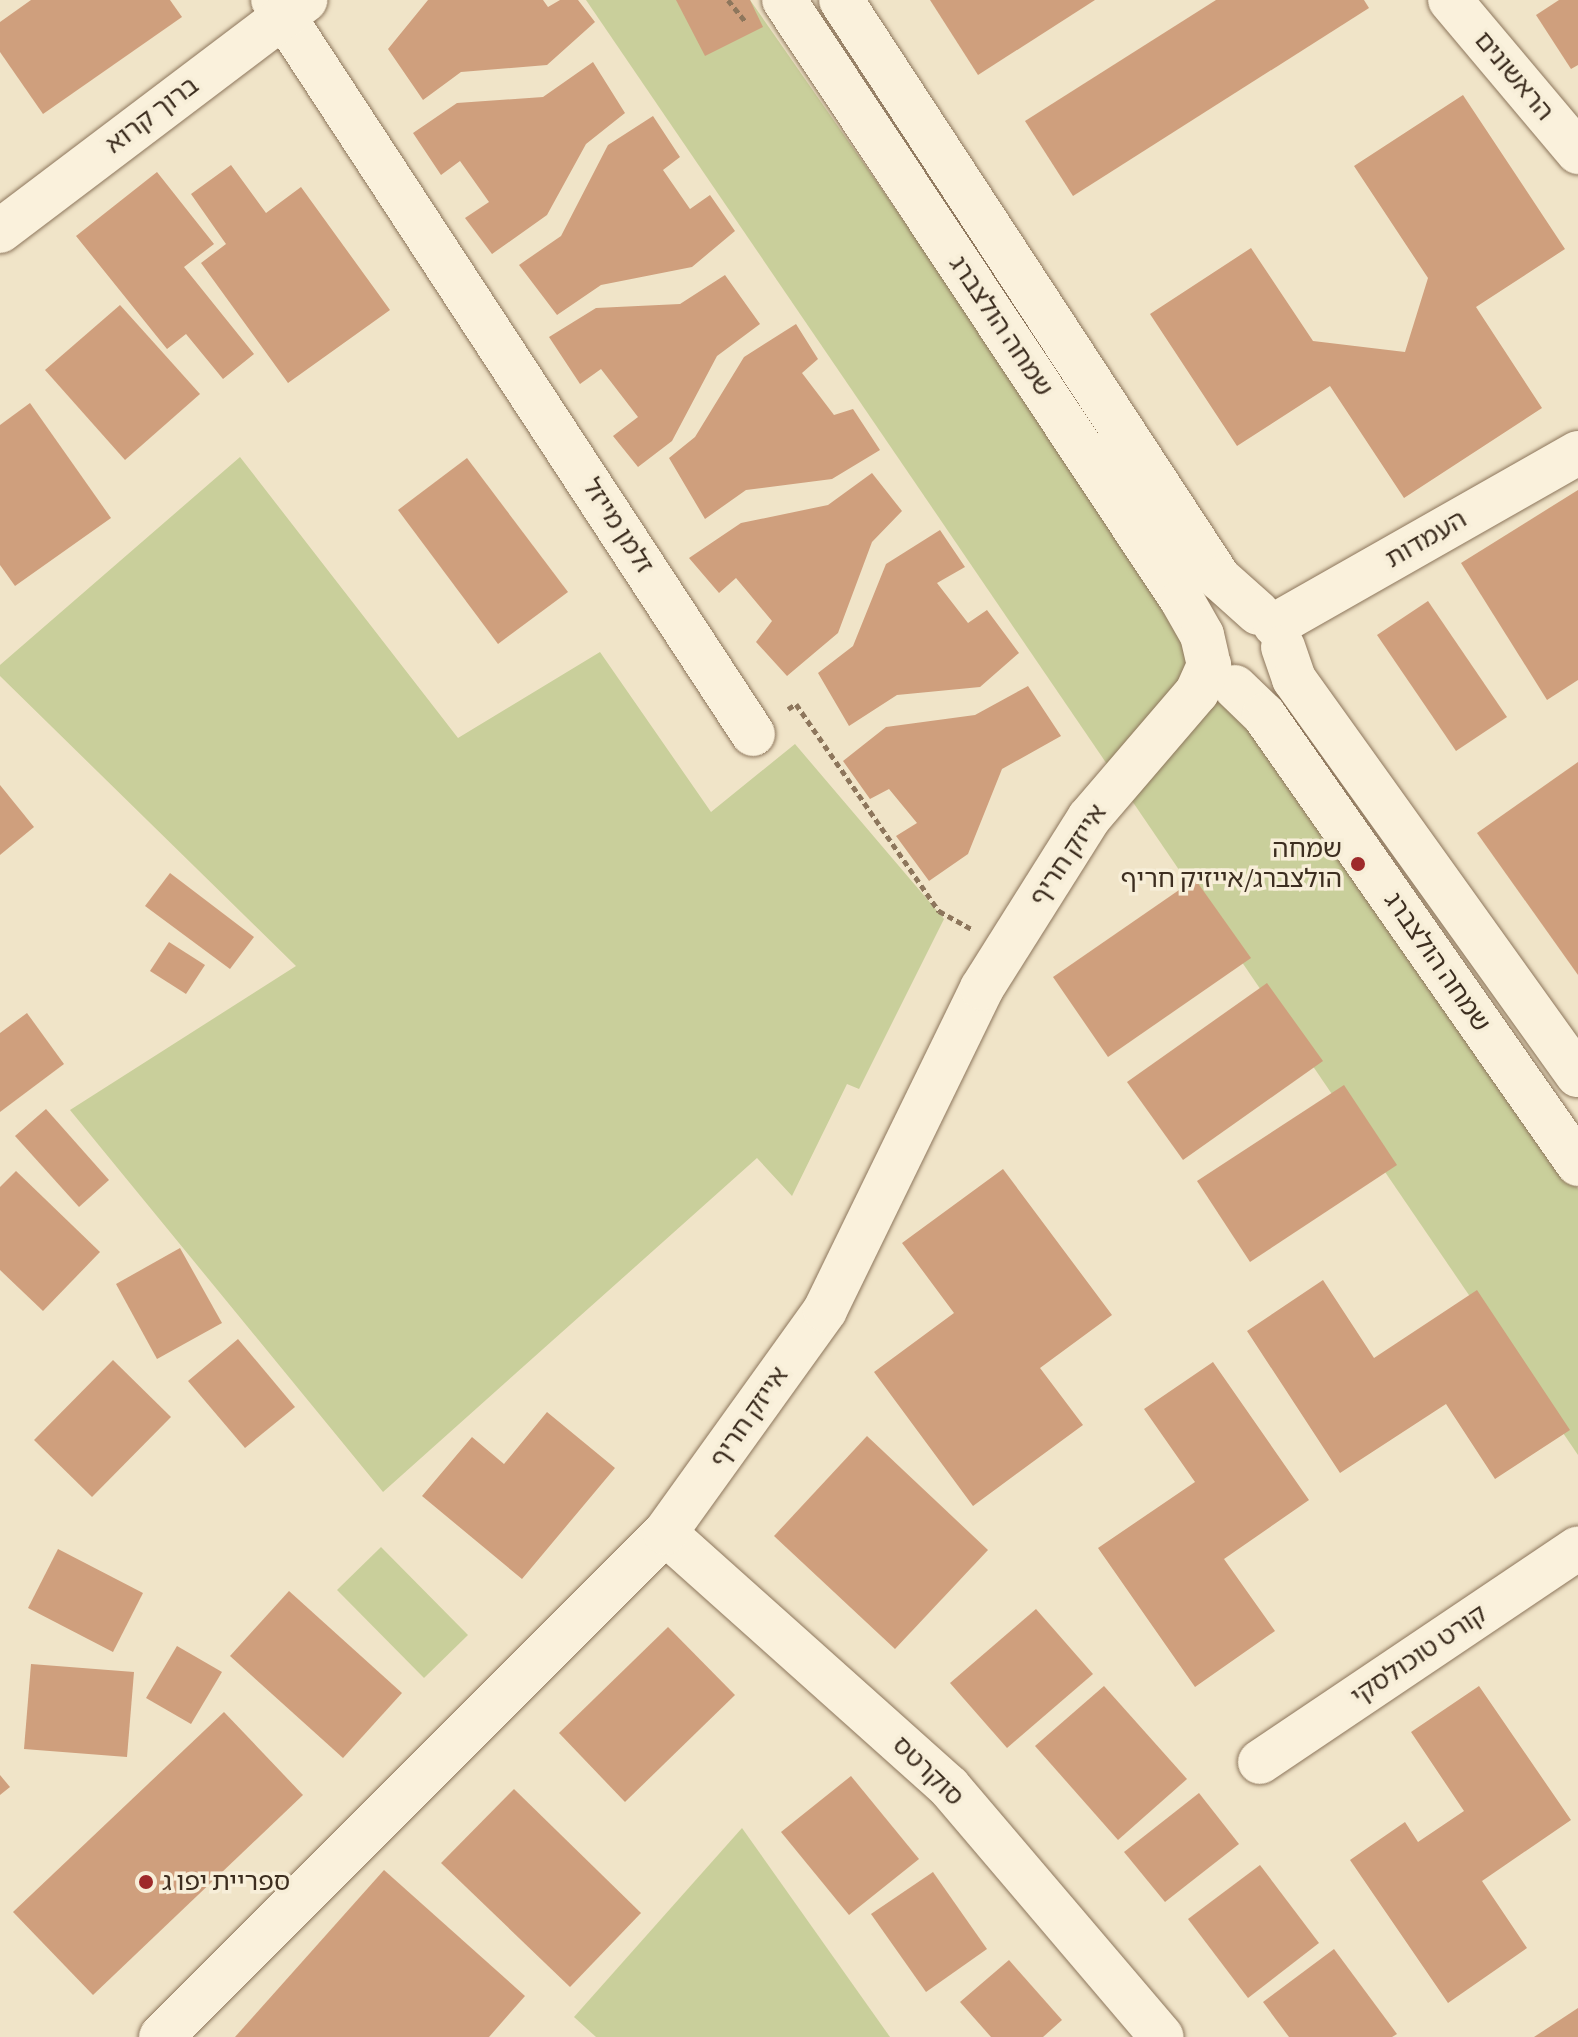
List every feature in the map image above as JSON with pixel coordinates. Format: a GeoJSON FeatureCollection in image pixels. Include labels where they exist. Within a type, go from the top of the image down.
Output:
{"type":"FeatureCollection","features":[{"type":"Feature","properties":{"kind":"street","name":"שמחה הולצברג"},"geometry":{"type":"LineString","coordinates":[[784,0],[1182,600],[1202,635],[1214,676],[1264,715],[1578,1164]]}},
{"type":"Feature","properties":{"kind":"street","name":"שמחה הולצברג"},"geometry":{"type":"LineString","coordinates":[[841,0],[1219,578],[1272,629],[1294,679],[1578,1075]]}},
{"type":"Feature","properties":{"kind":"street","name":"הראשונים"},"geometry":{"type":"LineString","coordinates":[[1450,0],[1578,152]]}},
{"type":"Feature","properties":{"kind":"street","name":"ברוך קרוא"},"geometry":{"type":"LineString","coordinates":[[0,231],[287,5]]}},
{"type":"Feature","properties":{"kind":"street","name":"זלמן מייזל"},"geometry":{"type":"LineString","coordinates":[[287,5],[753,734]]}},
{"type":"Feature","properties":{"kind":"street","name":"העמדות"},"geometry":{"type":"LineString","coordinates":[[1214,676],[1209,634],[1224,617],[1272,629],[1578,453]]}},
{"type":"Feature","properties":{"kind":"street"},"geometry":{"type":"LineString","coordinates":[[1214,676],[1270,680],[1272,629]]}},
{"type":"Feature","properties":{"kind":"street","name":"אייזק חריף"},"geometry":{"type":"LineString","coordinates":[[161,2037],[665,1533],[825,1310],[982,988],[1089,818],[1214,676]]}},
{"type":"Feature","properties":{"kind":"street","name":"סוקרטס"},"geometry":{"type":"LineString","coordinates":[[665,1533],[949,1787],[1162,2037]]}},
{"type":"Feature","properties":{"kind":"street","name":"קורט טוכולסקי"},"geometry":{"type":"LineString","coordinates":[[1260,1762],[1578,1548]]}},
{"type":"Feature","properties":{"kind":"path"},"geometry":{"type":"LineString","coordinates":[[753,734],[796,704],[939,911],[1006,949]]}},
{"type":"Feature","properties":{"kind":"green space"},"geometry":{"type":"Polygon","coordinates":[[[586,0],[750,0],[1578,1189],[1578,1455],[586,0]]]}},
{"type":"Feature","properties":{"kind":"green space"},"geometry":{"type":"Polygon","coordinates":[[[240,457],[458,738],[600,652],[711,812],[795,744],[944,919],[859,1089],[847,1084],[792,1196],[757,1158],[383,1492],[70,1110],[296,966],[0,676],[0,665],[240,457]]]}},
{"type":"Feature","properties":{"kind":"green space"},"geometry":{"type":"Polygon","coordinates":[[[381,1547],[468,1635],[424,1678],[337,1590],[381,1547]]]}},
{"type":"Feature","properties":{"kind":"green space"},"geometry":{"type":"Polygon","coordinates":[[[742,1828],[890,2037],[596,2037],[574,2017],[742,1828]]]}},
{"type":"Feature","properties":{"kind":"building"},"geometry":{"type":"Polygon","coordinates":[[[31,0],[170,0],[182,17],[43,114],[0,52],[0,22],[31,0]]]}},
{"type":"Feature","properties":{"kind":"building"},"geometry":{"type":"Polygon","coordinates":[[[428,0],[543,0],[548,7],[560,0],[578,0],[595,22],[547,65],[461,72],[423,100],[388,49],[428,0]]]}},
{"type":"Feature","properties":{"kind":"building"},"geometry":{"type":"Polygon","coordinates":[[[676,0],[750,0],[763,27],[705,56],[676,0]]]}},
{"type":"Feature","properties":{"kind":"building"},"geometry":{"type":"Polygon","coordinates":[[[930,0],[1095,0],[978,75],[930,0]]]}},
{"type":"Feature","properties":{"kind":"building"},"geometry":{"type":"Polygon","coordinates":[[[1216,0],[1364,0],[1369,8],[1073,196],[1025,121],[1216,0]]]}},
{"type":"Feature","properties":{"kind":"building"},"geometry":{"type":"Polygon","coordinates":[[[1559,0],[1578,0],[1578,65],[1571,69],[1536,15],[1559,0]]]}},
{"type":"Feature","properties":{"kind":"building"},"geometry":{"type":"Polygon","coordinates":[[[593,62],[625,113],[586,144],[547,215],[492,254],[465,218],[489,202],[460,161],[441,175],[413,133],[457,103],[543,97],[593,62]]]}},
{"type":"Feature","properties":{"kind":"building"},"geometry":{"type":"Polygon","coordinates":[[[1463,95],[1565,249],[1476,307],[1542,408],[1404,498],[1330,386],[1237,446],[1150,314],[1251,248],[1313,341],[1405,352],[1428,278],[1354,166],[1463,95]]]}},
{"type":"Feature","properties":{"kind":"building"},"geometry":{"type":"Polygon","coordinates":[[[653,116],[680,157],[663,170],[690,209],[710,195],[735,231],[692,267],[601,285],[557,315],[519,265],[561,236],[608,145],[653,116]]]}},
{"type":"Feature","properties":{"kind":"building"},"geometry":{"type":"Polygon","coordinates":[[[231,165],[266,213],[301,187],[390,310],[288,383],[201,263],[226,244],[191,194],[231,165]]]}},
{"type":"Feature","properties":{"kind":"building"},"geometry":{"type":"Polygon","coordinates":[[[157,172],[214,244],[184,267],[254,354],[223,379],[186,334],[167,349],[76,236],[157,172]]]}},
{"type":"Feature","properties":{"kind":"building"},"geometry":{"type":"Polygon","coordinates":[[[725,275],[760,324],[717,356],[672,441],[638,467],[613,436],[638,417],[601,369],[580,384],[549,337],[596,308],[680,304],[725,275]]]}},
{"type":"Feature","properties":{"kind":"building"},"geometry":{"type":"Polygon","coordinates":[[[120,305],[200,394],[125,460],[45,370],[120,305]]]}},
{"type":"Feature","properties":{"kind":"building"},"geometry":{"type":"Polygon","coordinates":[[[796,324],[818,359],[802,373],[834,415],[853,409],[880,450],[832,479],[746,490],[705,519],[669,458],[695,437],[744,357],[796,324]]]}},
{"type":"Feature","properties":{"kind":"building"},"geometry":{"type":"Polygon","coordinates":[[[30,403],[111,518],[15,586],[0,565],[0,425],[30,403]]]}},
{"type":"Feature","properties":{"kind":"building"},"geometry":{"type":"Polygon","coordinates":[[[467,458],[568,592],[498,644],[398,510],[467,458]]]}},
{"type":"Feature","properties":{"kind":"building"},"geometry":{"type":"Polygon","coordinates":[[[872,473],[902,511],[872,542],[838,633],[787,676],[756,642],[772,621],[736,578],[719,593],[689,558],[741,523],[828,505],[872,473]]]}},
{"type":"Feature","properties":{"kind":"building"},"geometry":{"type":"Polygon","coordinates":[[[1578,490],[1578,680],[1547,700],[1461,563],[1578,490]]]}},
{"type":"Feature","properties":{"kind":"building"},"geometry":{"type":"Polygon","coordinates":[[[940,530],[965,567],[937,583],[968,623],[987,610],[1019,653],[980,687],[897,695],[849,726],[818,673],[853,646],[886,564],[940,530]]]}},
{"type":"Feature","properties":{"kind":"building"},"geometry":{"type":"Polygon","coordinates":[[[1428,601],[1507,717],[1456,751],[1377,635],[1428,601]]]}},
{"type":"Feature","properties":{"kind":"building"},"geometry":{"type":"Polygon","coordinates":[[[1028,686],[1061,736],[1002,769],[968,854],[929,881],[896,836],[917,823],[889,789],[870,799],[843,761],[886,727],[975,715],[1028,686]]]}},
{"type":"Feature","properties":{"kind":"building"},"geometry":{"type":"Polygon","coordinates":[[[1578,762],[1578,975],[1477,833],[1578,762]]]}},
{"type":"Feature","properties":{"kind":"building"},"geometry":{"type":"Polygon","coordinates":[[[0,785],[34,827],[0,855],[0,785]]]}},
{"type":"Feature","properties":{"kind":"building"},"geometry":{"type":"Polygon","coordinates":[[[170,873],[254,937],[230,969],[145,906],[170,873]]]}},
{"type":"Feature","properties":{"kind":"building"},"geometry":{"type":"Polygon","coordinates":[[[1195,879],[1251,958],[1108,1057],[1053,977],[1195,879]]]}},
{"type":"Feature","properties":{"kind":"building"},"geometry":{"type":"Polygon","coordinates":[[[169,942],[205,965],[186,994],[150,971],[169,942]]]}},
{"type":"Feature","properties":{"kind":"building"},"geometry":{"type":"Polygon","coordinates":[[[1267,983],[1323,1061],[1183,1160],[1127,1082],[1267,983]]]}},
{"type":"Feature","properties":{"kind":"building"},"geometry":{"type":"Polygon","coordinates":[[[27,1013],[64,1064],[0,1112],[0,1033],[27,1013]]]}},
{"type":"Feature","properties":{"kind":"building"},"geometry":{"type":"Polygon","coordinates":[[[1344,1085],[1397,1165],[1250,1262],[1197,1181],[1344,1085]]]}},
{"type":"Feature","properties":{"kind":"building"},"geometry":{"type":"Polygon","coordinates":[[[46,1109],[109,1180],[79,1207],[15,1136],[46,1109]]]}},
{"type":"Feature","properties":{"kind":"building"},"geometry":{"type":"Polygon","coordinates":[[[1003,1169],[1112,1315],[1040,1368],[1083,1425],[973,1506],[874,1372],[954,1313],[902,1243],[1003,1169]]]}},
{"type":"Feature","properties":{"kind":"building"},"geometry":{"type":"Polygon","coordinates":[[[16,1171],[100,1252],[43,1311],[0,1270],[0,1187],[16,1171]]]}},
{"type":"Feature","properties":{"kind":"building"},"geometry":{"type":"Polygon","coordinates":[[[180,1248],[222,1323],[157,1359],[116,1284],[180,1248]]]}},
{"type":"Feature","properties":{"kind":"building"},"geometry":{"type":"Polygon","coordinates":[[[1323,1280],[1374,1358],[1477,1290],[1570,1430],[1495,1479],[1446,1404],[1340,1473],[1247,1331],[1323,1280]]]}},
{"type":"Feature","properties":{"kind":"building"},"geometry":{"type":"Polygon","coordinates":[[[238,1339],[295,1407],[245,1448],[188,1381],[238,1339]]]}},
{"type":"Feature","properties":{"kind":"building"},"geometry":{"type":"Polygon","coordinates":[[[113,1360],[171,1417],[92,1497],[34,1440],[113,1360]]]}},
{"type":"Feature","properties":{"kind":"building"},"geometry":{"type":"Polygon","coordinates":[[[1213,1362],[1309,1500],[1224,1559],[1275,1631],[1195,1687],[1098,1548],[1195,1482],[1144,1409],[1213,1362]]]}},
{"type":"Feature","properties":{"kind":"building"},"geometry":{"type":"Polygon","coordinates":[[[547,1412],[615,1468],[522,1579],[422,1496],[472,1437],[504,1464],[547,1412]]]}},
{"type":"Feature","properties":{"kind":"building"},"geometry":{"type":"Polygon","coordinates":[[[867,1436],[988,1550],[895,1649],[774,1536],[867,1436]]]}},
{"type":"Feature","properties":{"kind":"building"},"geometry":{"type":"Polygon","coordinates":[[[58,1549],[143,1593],[113,1652],[28,1608],[58,1549]]]}},
{"type":"Feature","properties":{"kind":"building"},"geometry":{"type":"Polygon","coordinates":[[[289,1591],[402,1693],[343,1758],[230,1656],[289,1591]]]}},
{"type":"Feature","properties":{"kind":"building"},"geometry":{"type":"Polygon","coordinates":[[[1036,1609],[1093,1674],[1007,1748],[950,1683],[1036,1609]]]}},
{"type":"Feature","properties":{"kind":"building"},"geometry":{"type":"Polygon","coordinates":[[[668,1627],[735,1695],[625,1802],[559,1733],[668,1627]]]}},
{"type":"Feature","properties":{"kind":"building"},"geometry":{"type":"Polygon","coordinates":[[[177,1646],[222,1672],[191,1724],[146,1698],[177,1646]]]}},
{"type":"Feature","properties":{"kind":"building"},"geometry":{"type":"Polygon","coordinates":[[[31,1664],[134,1672],[127,1757],[24,1749],[31,1664]]]}},
{"type":"Feature","properties":{"kind":"building"},"geometry":{"type":"Polygon","coordinates":[[[1104,1686],[1187,1779],[1118,1840],[1035,1746],[1104,1686]]]}},
{"type":"Feature","properties":{"kind":"building"},"geometry":{"type":"Polygon","coordinates":[[[1479,1686],[1571,1820],[1482,1881],[1527,1948],[1448,2003],[1350,1860],[1405,1822],[1418,1842],[1464,1811],[1411,1732],[1479,1686]]]}},
{"type":"Feature","properties":{"kind":"building"},"geometry":{"type":"Polygon","coordinates":[[[224,1712],[303,1795],[93,1995],[13,1912],[224,1712]]]}},
{"type":"Feature","properties":{"kind":"building"},"geometry":{"type":"Polygon","coordinates":[[[0,1775],[10,1787],[0,1795],[0,1775]]]}},
{"type":"Feature","properties":{"kind":"building"},"geometry":{"type":"Polygon","coordinates":[[[851,1776],[919,1859],[849,1915],[781,1832],[851,1776]]]}},
{"type":"Feature","properties":{"kind":"building"},"geometry":{"type":"Polygon","coordinates":[[[514,1789],[641,1913],[570,1987],[441,1863],[514,1789]]]}},
{"type":"Feature","properties":{"kind":"building"},"geometry":{"type":"Polygon","coordinates":[[[1199,1793],[1239,1844],[1165,1902],[1124,1852],[1199,1793]]]}},
{"type":"Feature","properties":{"kind":"building"},"geometry":{"type":"Polygon","coordinates":[[[1260,1865],[1319,1943],[1248,1998],[1188,1919],[1260,1865]]]}},
{"type":"Feature","properties":{"kind":"building"},"geometry":{"type":"Polygon","coordinates":[[[384,1870],[525,1996],[489,2037],[235,2037],[384,1870]]]}},
{"type":"Feature","properties":{"kind":"building"},"geometry":{"type":"Polygon","coordinates":[[[933,1872],[987,1949],[926,1992],[871,1914],[933,1872]]]}},
{"type":"Feature","properties":{"kind":"building"},"geometry":{"type":"Polygon","coordinates":[[[1334,1949],[1397,2034],[1392,2037],[1289,2037],[1263,2002],[1334,1949]]]}},
{"type":"Feature","properties":{"kind":"building"},"geometry":{"type":"Polygon","coordinates":[[[1009,1960],[1062,2020],[1043,2037],[991,2037],[960,2002],[1009,1960]]]}},
{"type":"Feature","properties":{"kind":"building"},"geometry":{"type":"Polygon","coordinates":[[[1578,2008],[1578,2037],[1534,2037],[1578,2008]]]}},
{"type":"Feature","properties":{"kind":"place","name":"שמחה הולצברג/אייזיק חריף"},"geometry":{"type":"Point","coordinates":[1358,864]}},
{"type":"Feature","properties":{"kind":"place","name":"ספריית יפו ג"},"geometry":{"type":"Point","coordinates":[146,1882]}}]}
